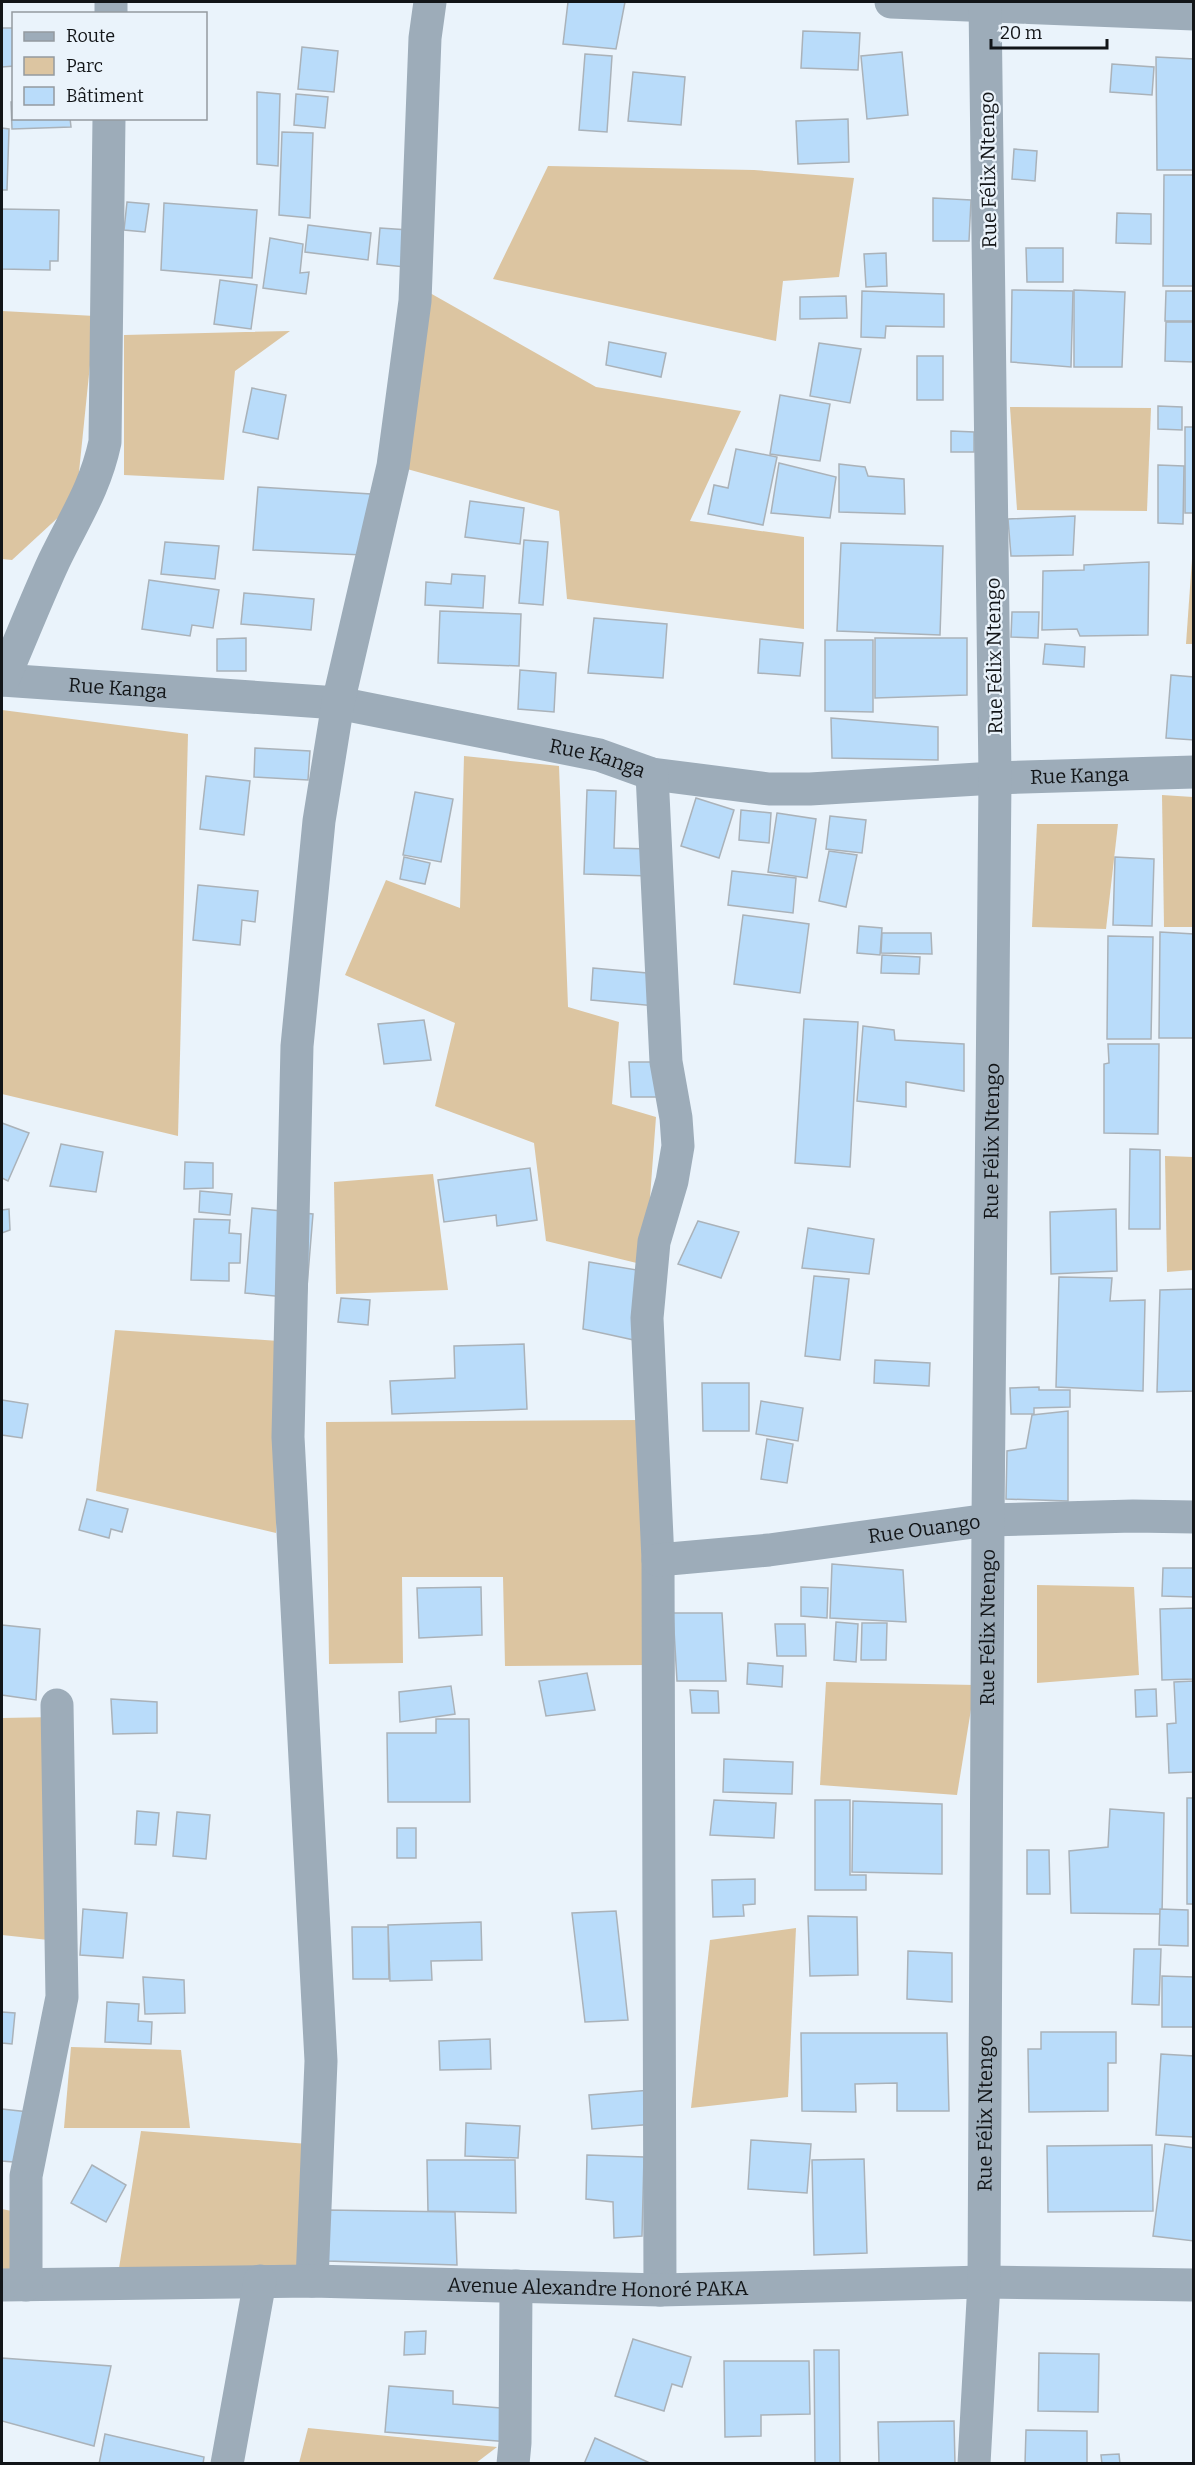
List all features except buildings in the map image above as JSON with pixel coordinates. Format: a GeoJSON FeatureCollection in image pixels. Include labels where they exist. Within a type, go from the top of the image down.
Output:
{"type":"FeatureCollection","features":[{"type":"Feature","properties":{"kind":"street"},"geometry":{"type":"LineString","coordinates":[[312,2281],[321,2061],[288,1437],[297,1046],[319,821],[338,703],[393,466],[413,312],[425,38],[430,2]]}},
{"type":"Feature","properties":{"kind":"street"},"geometry":{"type":"LineString","coordinates":[[891,2],[1194,14]]}},
{"type":"Feature","properties":{"kind":"street","name":"Rue Félix Ntengo"},"geometry":{"type":"LineString","coordinates":[[974,2463],[984,2282],[995,778],[986,4]]}},
{"type":"Feature","properties":{"kind":"street"},"geometry":{"type":"LineString","coordinates":[[2,680],[55,560],[78,518],[99,468],[105,442],[110,120]]}},
{"type":"Feature","properties":{"kind":"street","name":"Rue Kanga"},"geometry":{"type":"LineString","coordinates":[[2,680],[338,703],[598,755],[652,774],[779,789],[995,778],[1194,772]]}},
{"type":"Feature","properties":{"kind":"street"},"geometry":{"type":"LineString","coordinates":[[652,774],[666,1062],[676,1118],[678,1146],[672,1181],[654,1242],[647,1318],[658,1560],[660,2290]]}},
{"type":"Feature","properties":{"kind":"street","name":"Rue Ouango"},"geometry":{"type":"LineString","coordinates":[[658,1560],[769,1550],[988,1520],[1133,1516],[1194,1517]]}},
{"type":"Feature","properties":{"kind":"street"},"geometry":{"type":"LineString","coordinates":[[14,2285],[26,2176],[62,1997],[57,1705]]}},
{"type":"Feature","properties":{"kind":"street"},"geometry":{"type":"LineString","coordinates":[[227,2463],[260,2281]]}},
{"type":"Feature","properties":{"kind":"street","name":"Avenue Alexandre Honoré PAKA"},"geometry":{"type":"LineString","coordinates":[[14,2285],[312,2281],[660,2290],[984,2282],[1194,2285]]}},
{"type":"Feature","properties":{"kind":"street"},"geometry":{"type":"LineString","coordinates":[[513,2463],[516,2286]]}},
{"type":"Feature","properties":{"kind":"green space"},"geometry":{"type":"Polygon","coordinates":[[[548,166],[754,170],[854,178],[839,277],[783,281],[776,341],[493,279],[548,166]]]}},
{"type":"Feature","properties":{"kind":"green space"},"geometry":{"type":"Polygon","coordinates":[[[430,293],[596,387],[741,411],[690,521],[804,537],[804,629],[567,599],[559,511],[407,469],[430,293]]]}},
{"type":"Feature","properties":{"kind":"green space"},"geometry":{"type":"Polygon","coordinates":[[[2,311],[95,316],[76,501],[12,560],[2,559],[2,311]]]}},
{"type":"Feature","properties":{"kind":"green space"},"geometry":{"type":"Polygon","coordinates":[[[290,331],[235,371],[224,480],[124,475],[124,335],[290,331]]]}},
{"type":"Feature","properties":{"kind":"green space"},"geometry":{"type":"Polygon","coordinates":[[[1010,407],[1151,408],[1147,511],[1017,510],[1010,407]]]}},
{"type":"Feature","properties":{"kind":"green space"},"geometry":{"type":"Polygon","coordinates":[[[1193,545],[1193,644],[1186,644],[1193,545]]]}},
{"type":"Feature","properties":{"kind":"green space"},"geometry":{"type":"Polygon","coordinates":[[[2,710],[188,734],[178,1136],[2,1094],[2,710]]]}},
{"type":"Feature","properties":{"kind":"green space"},"geometry":{"type":"Polygon","coordinates":[[[464,756],[559,766],[568,1007],[619,1022],[612,1104],[656,1117],[645,1265],[546,1241],[534,1143],[435,1106],[455,1023],[345,975],[386,880],[460,908],[464,756]]]}},
{"type":"Feature","properties":{"kind":"green space"},"geometry":{"type":"Polygon","coordinates":[[[1162,795],[1193,797],[1193,927],[1164,927],[1162,795]]]}},
{"type":"Feature","properties":{"kind":"green space"},"geometry":{"type":"Polygon","coordinates":[[[1037,824],[1118,824],[1106,929],[1032,927],[1037,824]]]}},
{"type":"Feature","properties":{"kind":"green space"},"geometry":{"type":"Polygon","coordinates":[[[1165,1156],[1193,1157],[1193,1270],[1167,1272],[1165,1156]]]}},
{"type":"Feature","properties":{"kind":"green space"},"geometry":{"type":"Polygon","coordinates":[[[433,1174],[448,1290],[336,1294],[334,1182],[433,1174]]]}},
{"type":"Feature","properties":{"kind":"green space"},"geometry":{"type":"Polygon","coordinates":[[[115,1330],[279,1341],[276,1533],[96,1491],[115,1330]]]}},
{"type":"Feature","properties":{"kind":"green space"},"geometry":{"type":"Polygon","coordinates":[[[643,1420],[646,1665],[505,1666],[503,1577],[402,1577],[403,1663],[329,1664],[326,1422],[643,1420]]]}},
{"type":"Feature","properties":{"kind":"green space"},"geometry":{"type":"Polygon","coordinates":[[[1037,1585],[1134,1587],[1139,1675],[1037,1683],[1037,1585]]]}},
{"type":"Feature","properties":{"kind":"green space"},"geometry":{"type":"Polygon","coordinates":[[[826,1682],[975,1685],[957,1795],[820,1785],[826,1682]]]}},
{"type":"Feature","properties":{"kind":"green space"},"geometry":{"type":"Polygon","coordinates":[[[56,1717],[67,1942],[2,1935],[2,1718],[56,1717]]]}},
{"type":"Feature","properties":{"kind":"green space"},"geometry":{"type":"Polygon","coordinates":[[[796,1928],[788,2097],[691,2108],[710,1940],[796,1928]]]}},
{"type":"Feature","properties":{"kind":"green space"},"geometry":{"type":"Polygon","coordinates":[[[71,2047],[181,2050],[190,2128],[64,2128],[71,2047]]]}},
{"type":"Feature","properties":{"kind":"green space"},"geometry":{"type":"Polygon","coordinates":[[[141,2131],[308,2144],[296,2274],[119,2268],[141,2131]]]}},
{"type":"Feature","properties":{"kind":"green space"},"geometry":{"type":"Polygon","coordinates":[[[2,2209],[21,2213],[13,2279],[2,2279],[2,2209]]]}},
{"type":"Feature","properties":{"kind":"green space"},"geometry":{"type":"Polygon","coordinates":[[[308,2428],[497,2447],[476,2463],[299,2463],[308,2428]]]}}]}
